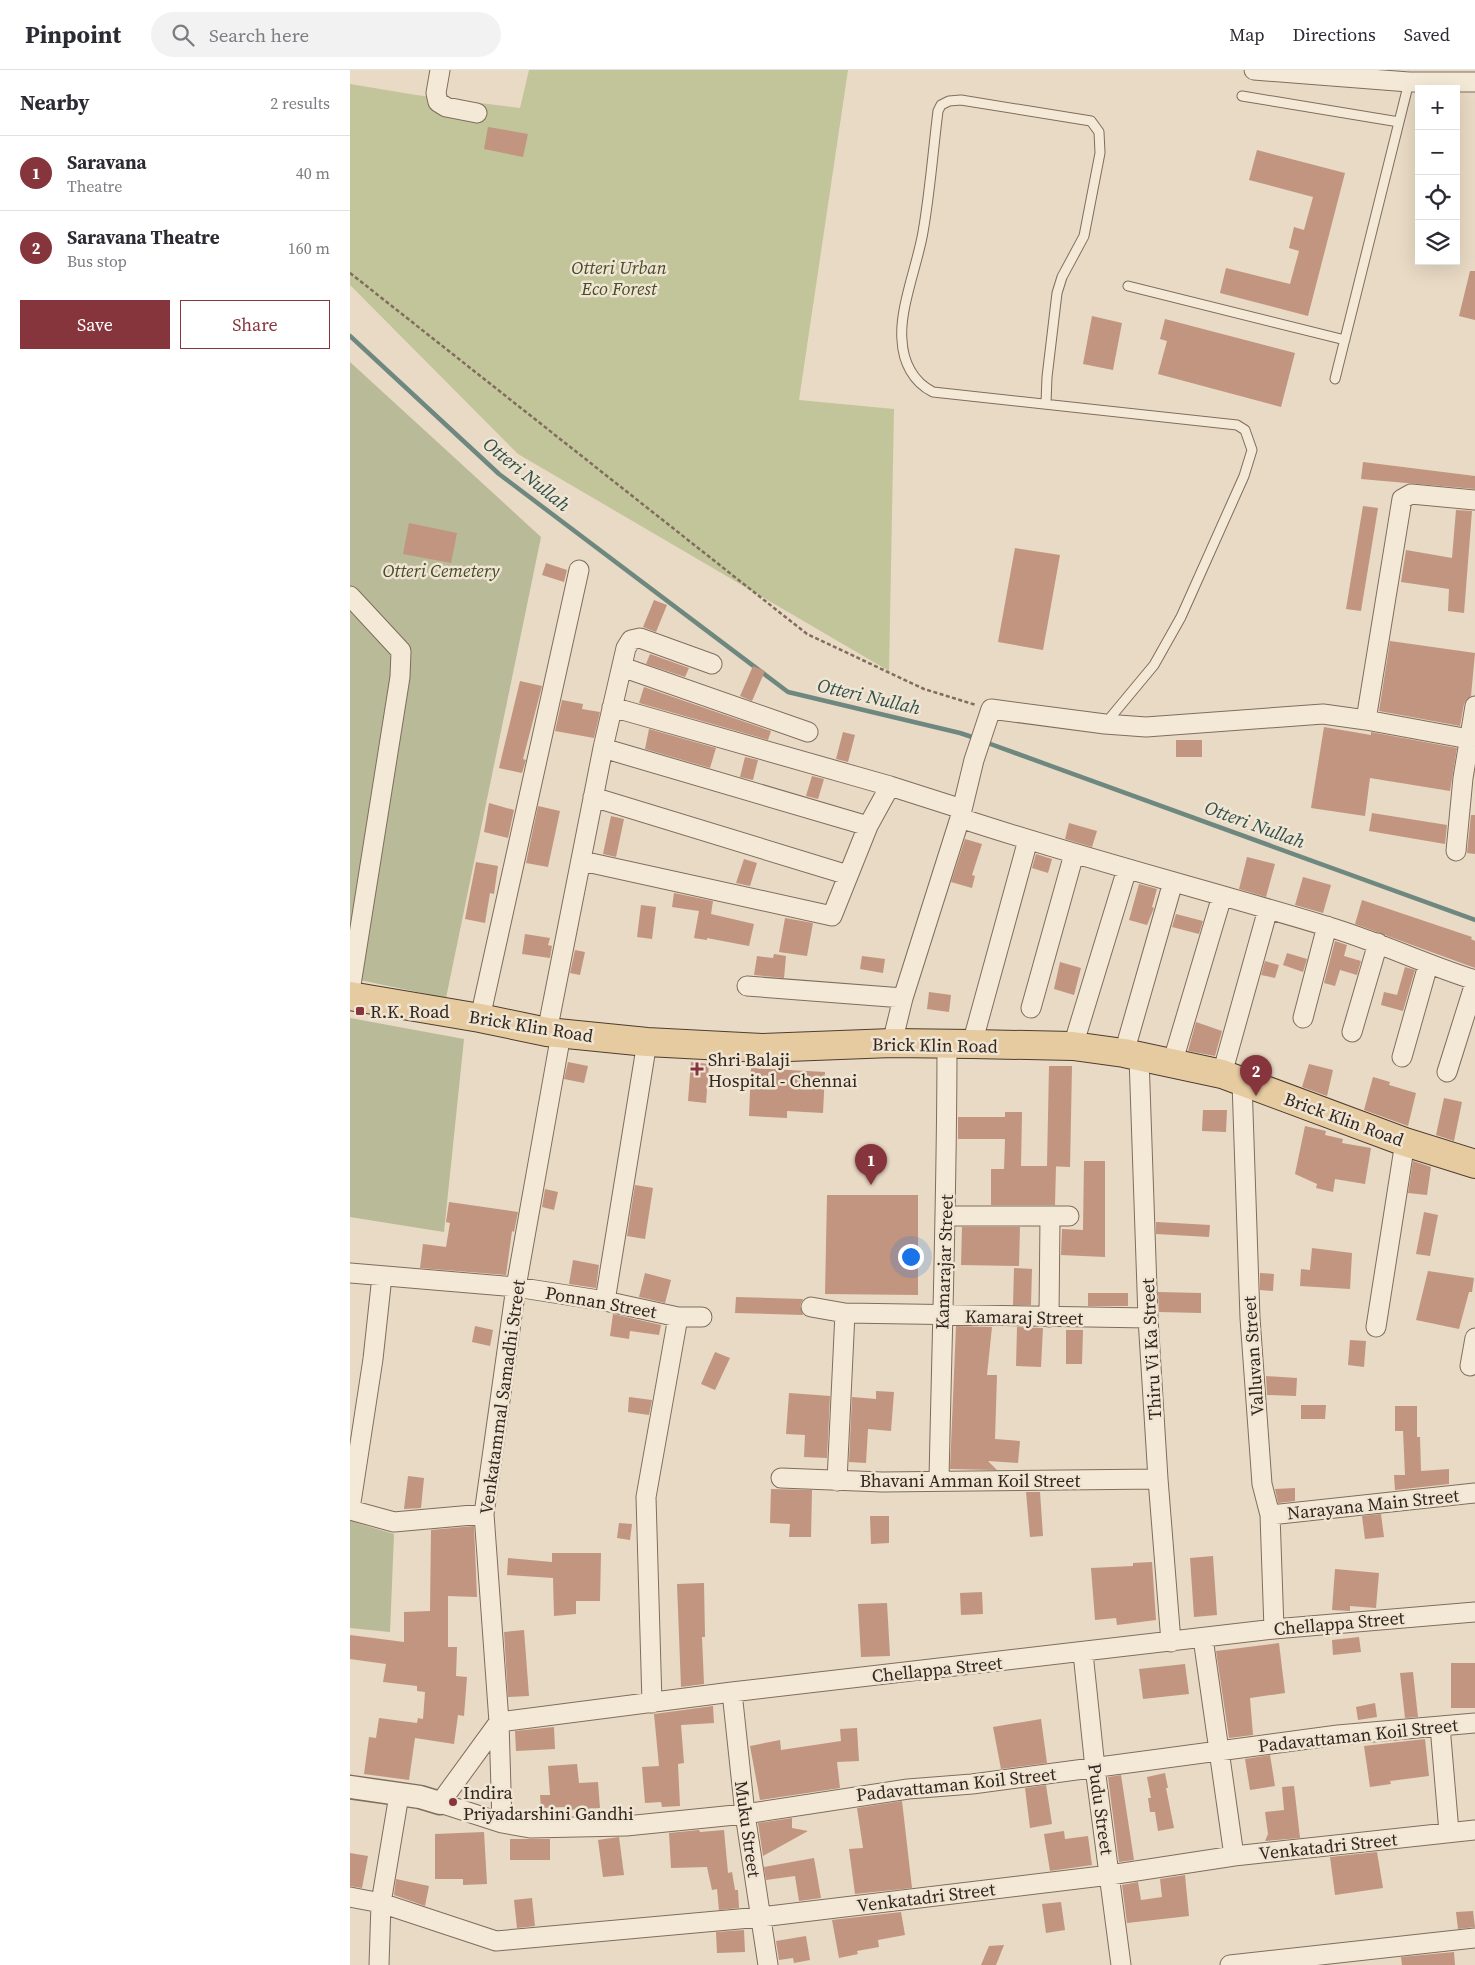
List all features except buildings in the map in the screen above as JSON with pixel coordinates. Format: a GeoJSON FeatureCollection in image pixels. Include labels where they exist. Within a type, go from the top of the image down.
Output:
{"type":"FeatureCollection","features":[{"type":"Feature","properties":{"kind":"main road","name":"Brick Klin Road"},"geometry":{"type":"LineString","coordinates":[[350,996],[480,1018],[554,1033],[647,1042],[762,1048],[892,1043],[1073,1046],[1132,1055],[1232,1078],[1405,1142],[1475,1164]]}},
{"type":"Feature","properties":{"kind":"street"},"geometry":{"type":"LineString","coordinates":[[440,70],[436,93],[438,102],[446,107],[477,113]]}},
{"type":"Feature","properties":{"kind":"street"},"geometry":{"type":"LineString","coordinates":[[1254,70],[1409,82],[1475,82]]}},
{"type":"Feature","properties":{"kind":"street"},"geometry":{"type":"LineString","coordinates":[[1366,720],[1402,499],[1411,494],[1475,500]]}},
{"type":"Feature","properties":{"kind":"street"},"geometry":{"type":"LineString","coordinates":[[480,1018],[579,570]]}},
{"type":"Feature","properties":{"kind":"street"},"geometry":{"type":"LineString","coordinates":[[350,596],[401,651],[400,677],[350,991]]}},
{"type":"Feature","properties":{"kind":"street","name":"Venkatammal Samadhi Street"},"geometry":{"type":"LineString","coordinates":[[502,1823],[499,1722],[484,1514],[554,1033],[593,797],[626,648],[631,640],[640,638],[712,664]]}},
{"type":"Feature","properties":{"kind":"street"},"geometry":{"type":"LineString","coordinates":[[622,666],[808,732]]}},
{"type":"Feature","properties":{"kind":"street"},"geometry":{"type":"LineString","coordinates":[[1456,851],[1469,794],[1469,739],[1475,706]]}},
{"type":"Feature","properties":{"kind":"street"},"geometry":{"type":"LineString","coordinates":[[612,708],[890,786],[1028,840],[1127,870],[1328,926],[1378,943],[1428,965],[1475,982],[1448,1072]]}},
{"type":"Feature","properties":{"kind":"street"},"geometry":{"type":"LineString","coordinates":[[892,1043],[903,998],[961,813],[974,760],[990,714],[1146,727],[1323,714],[1469,739]]}},
{"type":"Feature","properties":{"kind":"street"},"geometry":{"type":"LineString","coordinates":[[603,748],[868,826]]}},
{"type":"Feature","properties":{"kind":"street"},"geometry":{"type":"LineString","coordinates":[[582,861],[832,916],[868,826],[890,786]]}},
{"type":"Feature","properties":{"kind":"street"},"geometry":{"type":"LineString","coordinates":[[593,797],[848,875]]}},
{"type":"Feature","properties":{"kind":"street","name":"Kamarajar Street"},"geometry":{"type":"LineString","coordinates":[[939,1480],[942,1316],[947,1216],[960,1044],[1028,840]]}},
{"type":"Feature","properties":{"kind":"street"},"geometry":{"type":"LineString","coordinates":[[1031,1008],[1074,854]]}},
{"type":"Feature","properties":{"kind":"street"},"geometry":{"type":"LineString","coordinates":[[1073,1046],[1127,870]]}},
{"type":"Feature","properties":{"kind":"street","name":"Thiru Vi Ka Street"},"geometry":{"type":"LineString","coordinates":[[1171,1642],[1158,1479],[1132,1055],[1173,882]]}},
{"type":"Feature","properties":{"kind":"street"},"geometry":{"type":"LineString","coordinates":[[1172,1064],[1222,896]]}},
{"type":"Feature","properties":{"kind":"street","name":"Valluvan Street"},"geometry":{"type":"LineString","coordinates":[[1268,909],[1232,1078],[1262,1484],[1270,1514],[1274,1629]]}},
{"type":"Feature","properties":{"kind":"street"},"geometry":{"type":"LineString","coordinates":[[1303,1018],[1328,926]]}},
{"type":"Feature","properties":{"kind":"street"},"geometry":{"type":"LineString","coordinates":[[1352,1032],[1378,943]]}},
{"type":"Feature","properties":{"kind":"street"},"geometry":{"type":"LineString","coordinates":[[1402,1057],[1428,965]]}},
{"type":"Feature","properties":{"kind":"street"},"geometry":{"type":"LineString","coordinates":[[747,986],[903,998]]}},
{"type":"Feature","properties":{"kind":"street"},"geometry":{"type":"LineString","coordinates":[[605,1301],[647,1042]]}},
{"type":"Feature","properties":{"kind":"street"},"geometry":{"type":"LineString","coordinates":[[1376,1327],[1405,1142]]}},
{"type":"Feature","properties":{"kind":"street"},"geometry":{"type":"LineString","coordinates":[[947,1216],[1070,1216]]}},
{"type":"Feature","properties":{"kind":"street"},"geometry":{"type":"LineString","coordinates":[[1049,1317],[1050,1216]]}},
{"type":"Feature","properties":{"kind":"street","name":"Ponnan Street"},"geometry":{"type":"LineString","coordinates":[[350,1273],[516,1287],[605,1301],[678,1316],[702,1317]]}},
{"type":"Feature","properties":{"kind":"street"},"geometry":{"type":"LineString","coordinates":[[382,1276],[373,1359],[350,1509],[394,1522],[484,1514]]}},
{"type":"Feature","properties":{"kind":"street","name":"Kamaraj Street"},"geometry":{"type":"LineString","coordinates":[[811,1307],[845,1314],[1148,1318]]}},
{"type":"Feature","properties":{"kind":"street"},"geometry":{"type":"LineString","coordinates":[[837,1481],[845,1314]]}},
{"type":"Feature","properties":{"kind":"street"},"geometry":{"type":"LineString","coordinates":[[652,1702],[646,1497],[678,1316]]}},
{"type":"Feature","properties":{"kind":"street"},"geometry":{"type":"LineString","coordinates":[[1470,1366],[1475,1338]]}},
{"type":"Feature","properties":{"kind":"street","name":"Bhavani Amman Koil Street"},"geometry":{"type":"LineString","coordinates":[[781,1478],[882,1482],[1158,1479]]}},
{"type":"Feature","properties":{"kind":"street","name":"Narayana Main Street"},"geometry":{"type":"LineString","coordinates":[[1270,1514],[1475,1493]]}},
{"type":"Feature","properties":{"kind":"street","name":"Chellappa Street"},"geometry":{"type":"LineString","coordinates":[[499,1722],[732,1692],[1083,1653],[1274,1629],[1475,1612]]}},
{"type":"Feature","properties":{"kind":"street"},"geometry":{"type":"LineString","coordinates":[[1203,1638],[1234,1856]]}},
{"type":"Feature","properties":{"kind":"street","name":"Pudu Street"},"geometry":{"type":"LineString","coordinates":[[1083,1653],[1095,1768],[1121,1965]]}},
{"type":"Feature","properties":{"kind":"street","name":"Muku Street"},"geometry":{"type":"LineString","coordinates":[[732,1692],[745,1814],[768,1965]]}},
{"type":"Feature","properties":{"kind":"street"},"geometry":{"type":"LineString","coordinates":[[350,1787],[399,1795],[420,1796],[440,1803],[499,1722]]}},
{"type":"Feature","properties":{"kind":"street","name":"Padavattaman Koil Street"},"geometry":{"type":"LineString","coordinates":[[440,1803],[502,1823],[530,1828],[626,1826],[745,1814],[898,1790],[972,1784],[1338,1735],[1475,1723]]}},
{"type":"Feature","properties":{"kind":"street"},"geometry":{"type":"LineString","coordinates":[[1440,1726],[1449,1832]]}},
{"type":"Feature","properties":{"kind":"street"},"geometry":{"type":"LineString","coordinates":[[379,1965],[381,1903],[399,1795]]}},
{"type":"Feature","properties":{"kind":"street","name":"Venkatadri Street"},"geometry":{"type":"LineString","coordinates":[[350,1897],[381,1903],[496,1941],[761,1917],[1110,1875],[1234,1856],[1475,1830]]}},
{"type":"Feature","properties":{"kind":"street"},"geometry":{"type":"LineString","coordinates":[[1230,1965],[1475,1938]]}},
{"type":"Feature","properties":{"kind":"lane"},"geometry":{"type":"LineString","coordinates":[[1335,379],[1409,82]]}},
{"type":"Feature","properties":{"kind":"lane"},"geometry":{"type":"LineString","coordinates":[[1242,96],[1399,122]]}},
{"type":"Feature","properties":{"kind":"lane"},"geometry":{"type":"LineString","coordinates":[[1046,403],[1057,293],[1062,277],[1084,236],[1100,154],[1099,132],[1091,121],[1022,108],[961,100],[949,101],[941,105],[938,111],[923,231],[903,319],[901,338],[903,352],[912,374],[921,386],[933,392],[1237,425],[1244,430],[1252,450],[1244,476],[1181,617],[1154,665],[1105,724]]}},
{"type":"Feature","properties":{"kind":"lane"},"geometry":{"type":"LineString","coordinates":[[1128,286],[1345,340]]}},
{"type":"Feature","properties":{"kind":"path"},"geometry":{"type":"LineString","coordinates":[[350,273],[807,634],[924,689],[990,714]]}},
{"type":"Feature","properties":{"kind":"green space","name":"Otteri Urban Eco Forest"},"geometry":{"type":"Polygon","coordinates":[[[529,70],[848,70],[799,400],[894,409],[889,671],[518,454],[350,285],[350,84],[416,95],[520,108],[529,70]]]}},
{"type":"Feature","properties":{"kind":"green space","name":"Otteri Cemetery"},"geometry":{"type":"Polygon","coordinates":[[[350,362],[541,537],[446,998],[350,978],[350,362]]]}},
{"type":"Feature","properties":{"kind":"green space"},"geometry":{"type":"Polygon","coordinates":[[[350,1018],[464,1039],[444,1232],[350,1217],[350,1018]]]}},
{"type":"Feature","properties":{"kind":"green space"},"geometry":{"type":"Polygon","coordinates":[[[350,1521],[394,1534],[390,1632],[350,1628],[350,1521]]]}},
{"type":"Feature","properties":{"kind":"waterway","name":"Otteri Nullah"},"geometry":{"type":"LineString","coordinates":[[350,336],[499,474],[788,692],[975,738]]}},
{"type":"Feature","properties":{"kind":"waterway","name":"Otteri Nullah"},"geometry":{"type":"LineString","coordinates":[[985,742],[1475,920]]}},
{"type":"Feature","properties":{"kind":"place","name":"R.K. Road"},"geometry":{"type":"Point","coordinates":[360,1011]}},
{"type":"Feature","properties":{"kind":"place","name":"Shri Balaji Hospital - Chennai"},"geometry":{"type":"Point","coordinates":[697,1069]}},
{"type":"Feature","properties":{"kind":"place","name":"Saravana Theatre"},"geometry":{"type":"Point","coordinates":[1256,1096]}},
{"type":"Feature","properties":{"kind":"place","name":"Saravana"},"geometry":{"type":"Point","coordinates":[871,1185]}},
{"type":"Feature","properties":{"kind":"place","name":"Indira Priyadarshini Gandhi"},"geometry":{"type":"Point","coordinates":[453,1802]}}]}
